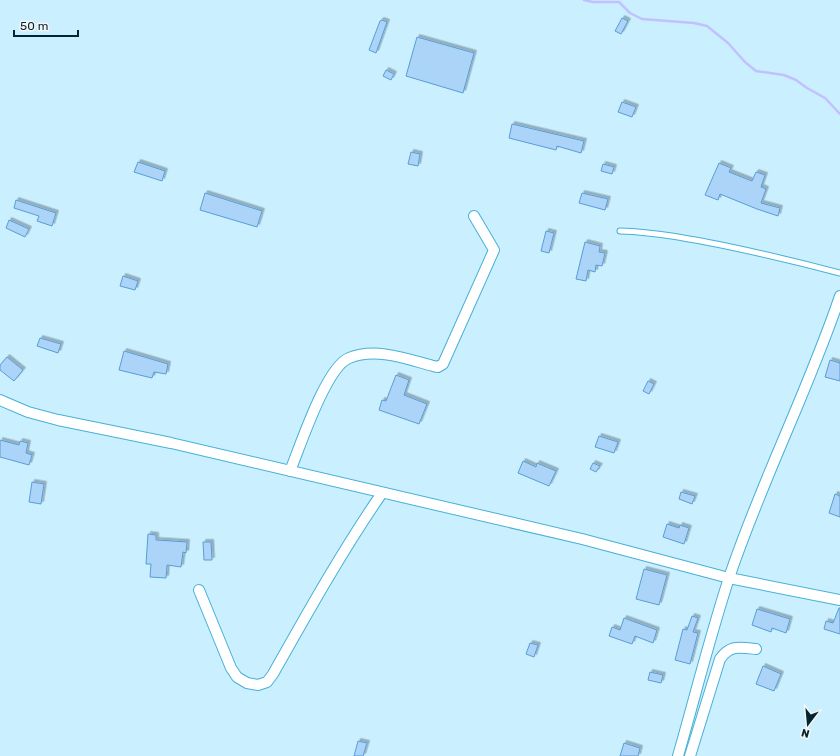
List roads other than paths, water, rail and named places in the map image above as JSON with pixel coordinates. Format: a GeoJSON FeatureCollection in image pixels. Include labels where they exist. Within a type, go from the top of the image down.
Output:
{"type":"FeatureCollection","features":[{"type":"Feature","properties":{"kind":"street"},"geometry":{"type":"LineString","coordinates":[[290,471],[328,380],[339,365],[348,358],[358,355],[387,354],[438,367],[443,364],[494,250],[474,216]]}},
{"type":"Feature","properties":{"kind":"street"},"geometry":{"type":"LineString","coordinates":[[678,756],[729,578],[771,468],[829,329],[840,296]]}},
{"type":"Feature","properties":{"kind":"street"},"geometry":{"type":"LineString","coordinates":[[0,400],[39,415],[290,471],[582,539],[729,578],[840,600]]}},
{"type":"Feature","properties":{"kind":"street"},"geometry":{"type":"LineString","coordinates":[[199,590],[231,668],[237,677],[247,683],[258,685],[267,682],[341,556],[382,493]]}},
{"type":"Feature","properties":{"kind":"street"},"geometry":{"type":"LineString","coordinates":[[690,756],[720,659],[725,652],[732,648],[742,647],[756,649]]}},
{"type":"Feature","properties":{"kind":"lane"},"geometry":{"type":"LineString","coordinates":[[620,231],[653,233],[688,238],[795,261],[840,273]]}},
{"type":"Feature","properties":{"kind":"waterway"},"geometry":{"type":"LineString","coordinates":[[584,0],[593,2],[619,2],[630,13],[642,19],[694,23],[707,26],[728,43],[745,62],[756,71],[784,75],[796,80],[825,98],[840,114]]}}]}
